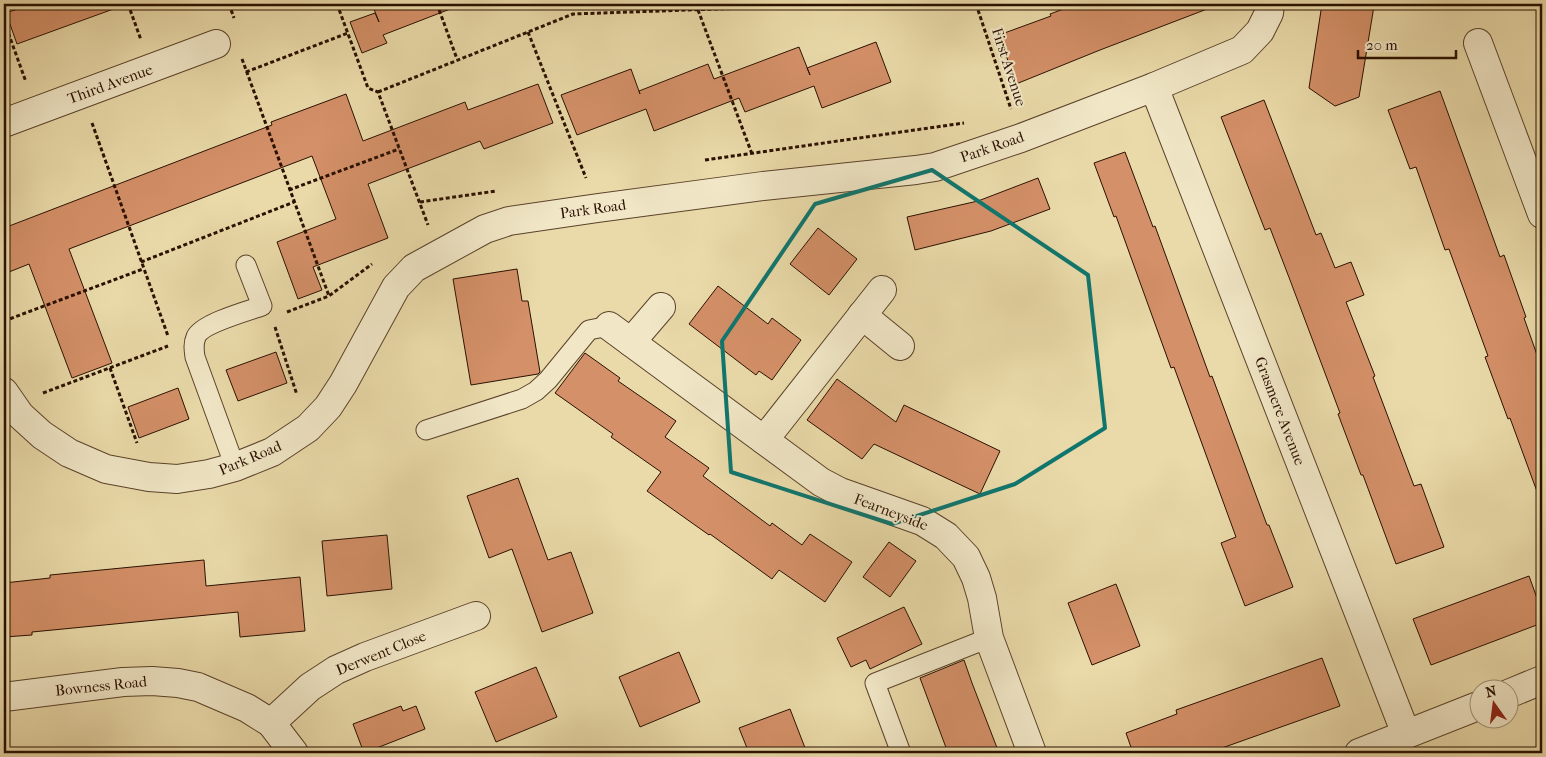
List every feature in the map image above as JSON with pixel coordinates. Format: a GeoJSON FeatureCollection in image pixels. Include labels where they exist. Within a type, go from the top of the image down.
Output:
{"type":"FeatureCollection","features":[{"type":"Feature","properties":{"kind":"street","name":"Park Road"},"geometry":{"type":"LineString","coordinates":[[8,398],[20,415],[42,435],[69,453],[106,469],[149,477],[177,479],[209,474],[235,467],[272,452],[308,428],[328,407],[343,384],[396,287],[414,268],[485,229],[510,221],[598,208],[763,186],[935,167],[1021,138],[1154,87],[1242,50],[1260,31],[1269,13],[1270,4]]}},
{"type":"Feature","properties":{"kind":"street"},"geometry":{"type":"LineString","coordinates":[[1478,43],[1542,214]]}},
{"type":"Feature","properties":{"kind":"street","name":"Third Avenue"},"geometry":{"type":"LineString","coordinates":[[4,123],[152,68],[228,48]]}},
{"type":"Feature","properties":{"kind":"street","name":"Grasmere Avenue"},"geometry":{"type":"LineString","coordinates":[[1154,87],[1406,734]]}},
{"type":"Feature","properties":{"kind":"street"},"geometry":{"type":"LineString","coordinates":[[764,440],[882,290]]}},
{"type":"Feature","properties":{"kind":"street"},"geometry":{"type":"LineString","coordinates":[[631,342],[661,307]]}},
{"type":"Feature","properties":{"kind":"street"},"geometry":{"type":"LineString","coordinates":[[862,315],[900,346]]}},
{"type":"Feature","properties":{"kind":"street","name":"Fearneyside"},"geometry":{"type":"LineString","coordinates":[[609,326],[827,486],[922,521],[946,536],[966,557],[976,578],[982,598],[989,638],[1032,753]]}},
{"type":"Feature","properties":{"kind":"street","name":"Derwent Close"},"geometry":{"type":"LineString","coordinates":[[271,723],[310,687],[336,670],[365,657],[476,616]]}},
{"type":"Feature","properties":{"kind":"street"},"geometry":{"type":"LineString","coordinates":[[1518,690],[1542,680]]}},
{"type":"Feature","properties":{"kind":"street","name":"Bowness Road"},"geometry":{"type":"LineString","coordinates":[[4,696],[123,682],[152,681],[178,683],[198,687],[247,708],[271,723],[294,753]]}},
{"type":"Feature","properties":{"kind":"street"},"geometry":{"type":"LineString","coordinates":[[1359,753],[1468,710]]}},
{"type":"Feature","properties":{"kind":"lane"},"geometry":{"type":"LineString","coordinates":[[235,467],[195,357],[194,347],[196,336],[205,327],[267,312],[246,265]]}},
{"type":"Feature","properties":{"kind":"lane"},"geometry":{"type":"LineString","coordinates":[[426,430],[522,399],[536,391],[548,380],[588,330],[609,326]]}},
{"type":"Feature","properties":{"kind":"lane"},"geometry":{"type":"LineString","coordinates":[[901,753],[875,683],[989,638]]}},
{"type":"Feature","properties":{"kind":"path"},"geometry":{"type":"LineString","coordinates":[[128,4],[152,68]]}},
{"type":"Feature","properties":{"kind":"path"},"geometry":{"type":"LineString","coordinates":[[337,4],[368,88],[378,92],[573,14],[860,4]]}},
{"type":"Feature","properties":{"kind":"path"},"geometry":{"type":"LineString","coordinates":[[437,4],[458,60]]}},
{"type":"Feature","properties":{"kind":"path","name":"First Avenue"},"geometry":{"type":"LineString","coordinates":[[976,4],[1021,138]]}},
{"type":"Feature","properties":{"kind":"path"},"geometry":{"type":"LineString","coordinates":[[698,10],[763,186]]}},
{"type":"Feature","properties":{"kind":"path"},"geometry":{"type":"LineString","coordinates":[[4,21],[37,111]]}},
{"type":"Feature","properties":{"kind":"path"},"geometry":{"type":"LineString","coordinates":[[528,32],[598,208]]}},
{"type":"Feature","properties":{"kind":"path"},"geometry":{"type":"LineString","coordinates":[[246,72],[348,34]]}},
{"type":"Feature","properties":{"kind":"path"},"geometry":{"type":"LineString","coordinates":[[228,48],[246,72],[329,296]]}},
{"type":"Feature","properties":{"kind":"path"},"geometry":{"type":"LineString","coordinates":[[378,92],[439,254]]}},
{"type":"Feature","properties":{"kind":"path"},"geometry":{"type":"LineString","coordinates":[[82,94],[174,352],[195,357]]}},
{"type":"Feature","properties":{"kind":"path"},"geometry":{"type":"LineString","coordinates":[[289,190],[400,149]]}},
{"type":"Feature","properties":{"kind":"path"},"geometry":{"type":"LineString","coordinates":[[141,262],[294,202]]}},
{"type":"Feature","properties":{"kind":"path"},"geometry":{"type":"LineString","coordinates":[[308,428],[267,312],[329,296],[374,263]]}},
{"type":"Feature","properties":{"kind":"path"},"geometry":{"type":"LineString","coordinates":[[4,321],[144,269]]}},
{"type":"Feature","properties":{"kind":"path"},"geometry":{"type":"LineString","coordinates":[[8,398],[110,368],[171,345]]}},
{"type":"Feature","properties":{"kind":"path"},"geometry":{"type":"LineString","coordinates":[[110,368],[149,477]]}},
{"type":"Feature","properties":{"kind":"highlighted area"},"geometry":{"type":"Polygon","coordinates":[[[932,170],[1088,275],[1105,428],[1015,484],[892,524],[731,472],[722,341],[815,204],[932,170]]]}},
{"type":"Feature","properties":{"kind":"building"},"geometry":{"type":"Polygon","coordinates":[[[32,4],[119,4],[119,7],[17,44],[6,13],[32,4]]]}},
{"type":"Feature","properties":{"kind":"building"},"geometry":{"type":"Polygon","coordinates":[[[372,4],[458,4],[458,6],[383,35],[387,43],[362,53],[350,22],[375,13],[379,22],[372,4]]]}},
{"type":"Feature","properties":{"kind":"building"},"geometry":{"type":"Polygon","coordinates":[[[1077,4],[1215,4],[1215,6],[1016,84],[999,35],[1051,16],[1050,14],[1077,4]]]}},
{"type":"Feature","properties":{"kind":"building"},"geometry":{"type":"Polygon","coordinates":[[[1322,4],[1374,6],[1359,97],[1335,106],[1309,88],[1322,4]]]}},
{"type":"Feature","properties":{"kind":"building"},"geometry":{"type":"Polygon","coordinates":[[[876,42],[891,82],[822,108],[814,86],[745,112],[739,98],[654,131],[646,109],[577,135],[561,95],[631,69],[640,94],[639,91],[708,64],[714,79],[799,47],[807,68],[876,42]]]}},
{"type":"Feature","properties":{"kind":"building"},"geometry":{"type":"Polygon","coordinates":[[[538,84],[553,123],[484,149],[480,141],[368,184],[388,238],[313,267],[322,290],[298,299],[277,242],[336,219],[312,156],[69,249],[112,363],[72,378],[29,264],[4,274],[4,228],[272,125],[271,122],[346,94],[363,141],[465,102],[468,110],[538,84]]]}},
{"type":"Feature","properties":{"kind":"building"},"geometry":{"type":"Polygon","coordinates":[[[1440,91],[1500,257],[1504,255],[1542,369],[1542,496],[1539,497],[1485,357],[1488,356],[1449,249],[1445,250],[1416,167],[1410,169],[1388,110],[1440,91]]]}},
{"type":"Feature","properties":{"kind":"building"},"geometry":{"type":"Polygon","coordinates":[[[1264,100],[1316,235],[1321,233],[1335,268],[1351,262],[1364,295],[1346,302],[1375,376],[1373,377],[1414,486],[1421,484],[1444,547],[1396,564],[1338,414],[1340,413],[1270,228],[1265,230],[1221,117],[1264,100]]]}},
{"type":"Feature","properties":{"kind":"building"},"geometry":{"type":"Polygon","coordinates":[[[1125,152],[1153,227],[1155,226],[1267,525],[1269,525],[1293,587],[1245,606],[1221,543],[1236,537],[1174,367],[1171,368],[1116,216],[1114,217],[1094,163],[1125,152]]]}},
{"type":"Feature","properties":{"kind":"building"},"geometry":{"type":"Polygon","coordinates":[[[1038,178],[1050,209],[991,231],[915,250],[907,217],[978,201],[1038,178]]]}},
{"type":"Feature","properties":{"kind":"building"},"geometry":{"type":"Polygon","coordinates":[[[818,228],[857,259],[829,295],[790,264],[818,228]]]}},
{"type":"Feature","properties":{"kind":"building"},"geometry":{"type":"Polygon","coordinates":[[[517,269],[522,301],[528,301],[540,372],[538,374],[471,385],[453,279],[517,269]]]}},
{"type":"Feature","properties":{"kind":"building"},"geometry":{"type":"Polygon","coordinates":[[[718,286],[768,324],[772,318],[801,340],[772,380],[759,371],[756,375],[689,324],[718,286]]]}},
{"type":"Feature","properties":{"kind":"building"},"geometry":{"type":"Polygon","coordinates":[[[276,352],[287,383],[238,401],[226,370],[276,352]]]}},
{"type":"Feature","properties":{"kind":"building"},"geometry":{"type":"Polygon","coordinates":[[[585,353],[620,378],[618,381],[676,421],[665,437],[709,468],[703,476],[770,526],[772,523],[802,545],[810,534],[852,562],[825,602],[779,570],[772,579],[647,491],[661,472],[611,437],[613,434],[555,393],[585,353]]]}},
{"type":"Feature","properties":{"kind":"building"},"geometry":{"type":"Polygon","coordinates":[[[837,379],[896,422],[904,405],[1000,451],[980,494],[874,444],[862,459],[807,420],[837,379]]]}},
{"type":"Feature","properties":{"kind":"building"},"geometry":{"type":"Polygon","coordinates":[[[178,388],[189,419],[139,438],[128,407],[178,388]]]}},
{"type":"Feature","properties":{"kind":"building"},"geometry":{"type":"Polygon","coordinates":[[[518,478],[548,560],[571,552],[593,613],[542,632],[512,549],[489,558],[467,496],[518,478]]]}},
{"type":"Feature","properties":{"kind":"building"},"geometry":{"type":"Polygon","coordinates":[[[387,535],[392,589],[327,596],[322,541],[387,535]]]}},
{"type":"Feature","properties":{"kind":"building"},"geometry":{"type":"Polygon","coordinates":[[[889,542],[916,561],[890,597],[863,577],[889,542]]]}},
{"type":"Feature","properties":{"kind":"building"},"geometry":{"type":"Polygon","coordinates":[[[204,560],[206,586],[300,577],[305,631],[240,637],[238,612],[32,632],[32,635],[4,637],[4,583],[50,578],[50,575],[204,560]]]}},
{"type":"Feature","properties":{"kind":"building"},"geometry":{"type":"Polygon","coordinates":[[[1529,576],[1542,612],[1542,623],[1431,665],[1413,619],[1529,576]]]}},
{"type":"Feature","properties":{"kind":"building"},"geometry":{"type":"Polygon","coordinates":[[[1116,584],[1140,646],[1092,665],[1068,603],[1116,584]]]}},
{"type":"Feature","properties":{"kind":"building"},"geometry":{"type":"Polygon","coordinates":[[[904,607],[922,644],[870,669],[866,660],[851,667],[837,638],[904,607]]]}},
{"type":"Feature","properties":{"kind":"building"},"geometry":{"type":"Polygon","coordinates":[[[679,652],[700,702],[640,727],[619,677],[679,652]]]}},
{"type":"Feature","properties":{"kind":"building"},"geometry":{"type":"Polygon","coordinates":[[[1322,658],[1340,706],[1208,753],[1133,753],[1126,733],[1177,714],[1176,710],[1322,658]]]}},
{"type":"Feature","properties":{"kind":"building"},"geometry":{"type":"Polygon","coordinates":[[[964,660],[999,753],[948,753],[920,678],[964,660]]]}},
{"type":"Feature","properties":{"kind":"building"},"geometry":{"type":"Polygon","coordinates":[[[536,667],[557,717],[496,742],[475,692],[536,667]]]}},
{"type":"Feature","properties":{"kind":"building"},"geometry":{"type":"Polygon","coordinates":[[[401,706],[403,711],[416,706],[425,729],[364,753],[353,724],[401,706]]]}},
{"type":"Feature","properties":{"kind":"building"},"geometry":{"type":"Polygon","coordinates":[[[790,709],[807,753],[749,753],[739,728],[790,709]]]}}]}
